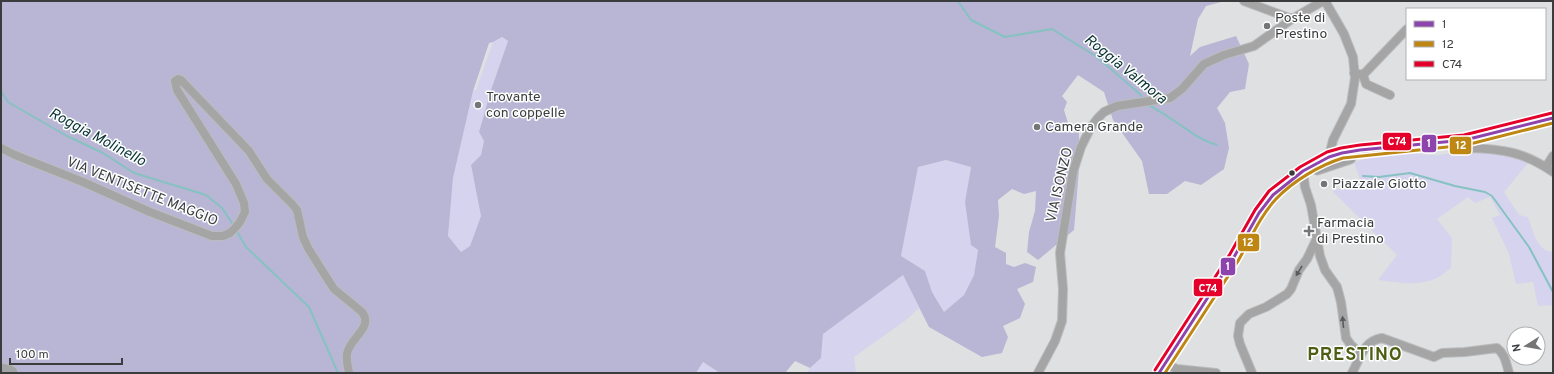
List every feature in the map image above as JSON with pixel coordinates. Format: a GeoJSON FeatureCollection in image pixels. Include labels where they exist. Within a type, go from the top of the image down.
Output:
{"type":"FeatureCollection","features":[{"type":"Feature","properties":{"kind":"highway"},"geometry":{"type":"LineString","coordinates":[[1,371],[10,373]]}},
{"type":"Feature","properties":{"kind":"main road"},"geometry":{"type":"LineString","coordinates":[[1317,167],[1329,157],[1342,153],[1465,140],[1553,118]]}},
{"type":"Feature","properties":{"kind":"main road"},"geometry":{"type":"LineString","coordinates":[[1162,368],[1234,257],[1259,212],[1274,195],[1301,174],[1317,167],[1371,149]]}},
{"type":"Feature","properties":{"kind":"street"},"geometry":{"type":"LineString","coordinates":[[1244,1],[1292,19]]}},
{"type":"Feature","properties":{"kind":"street"},"geometry":{"type":"LineString","coordinates":[[1324,1],[1344,34],[1359,74],[1366,84],[1390,95]]}},
{"type":"Feature","properties":{"kind":"street","name":"VIA ISONZO"},"geometry":{"type":"LineString","coordinates":[[1038,373],[1055,341],[1062,321],[1063,289],[1060,253],[1074,172],[1081,147],[1091,127],[1101,115],[1117,106],[1170,98],[1182,89],[1204,64],[1224,55],[1254,46],[1292,19],[1324,1]]}},
{"type":"Feature","properties":{"kind":"street"},"geometry":{"type":"LineString","coordinates":[[1329,157],[1333,143],[1351,104],[1359,74],[1406,30]]}},
{"type":"Feature","properties":{"kind":"street","name":"VIA VENTISETTE MAGGIO"},"geometry":{"type":"LineString","coordinates":[[1,148],[150,212],[212,236],[223,236],[230,233],[238,225],[244,216],[245,209],[240,192],[177,90],[174,82],[178,79],[186,85],[249,150],[267,179],[297,210],[303,237],[325,275],[334,289],[362,312],[365,317],[366,322],[347,353],[349,373]]}},
{"type":"Feature","properties":{"kind":"street"},"geometry":{"type":"LineString","coordinates":[[1465,140],[1470,148],[1492,149],[1519,153],[1553,172]]}},
{"type":"Feature","properties":{"kind":"street"},"geometry":{"type":"LineString","coordinates":[[1333,143],[1335,151],[1342,153]]}},
{"type":"Feature","properties":{"kind":"street"},"geometry":{"type":"LineString","coordinates":[[1317,167],[1333,143]]}},
{"type":"Feature","properties":{"kind":"street"},"geometry":{"type":"LineString","coordinates":[[1546,167],[1553,156]]}},
{"type":"Feature","properties":{"kind":"street"},"geometry":{"type":"LineString","coordinates":[[1301,174],[1311,205],[1320,256],[1325,270],[1337,287],[1341,302],[1346,338],[1361,354]]}},
{"type":"Feature","properties":{"kind":"street"},"geometry":{"type":"LineString","coordinates":[[1252,373],[1238,336],[1240,323],[1249,314],[1266,307],[1287,294],[1291,289],[1299,270],[1307,259],[1317,237]]}},
{"type":"Feature","properties":{"kind":"street"},"geometry":{"type":"LineString","coordinates":[[1352,373],[1361,354],[1369,343],[1375,339],[1382,338],[1434,357],[1442,353],[1497,348],[1502,352],[1505,358],[1509,373]]}},
{"type":"Feature","properties":{"kind":"street"},"geometry":{"type":"LineString","coordinates":[[1162,368],[1216,373]]}},
{"type":"Feature","properties":{"kind":"shaded area"},"geometry":{"type":"Polygon","coordinates":[[[1,1],[1225,1],[1206,6],[1198,19],[1190,56],[1200,47],[1236,36],[1249,64],[1245,89],[1230,92],[1217,108],[1225,123],[1229,148],[1224,169],[1201,185],[1185,181],[1167,194],[1149,194],[1142,161],[1113,120],[1104,92],[1078,75],[1062,96],[1067,102],[1064,110],[1071,133],[1079,132],[1079,169],[1074,230],[1038,260],[1027,252],[1029,232],[1035,211],[1036,191],[1024,194],[1012,189],[998,200],[999,216],[995,247],[1006,253],[1006,264],[1014,267],[1025,263],[1036,267],[1033,282],[1017,289],[1025,304],[1020,318],[1003,326],[1008,337],[1002,353],[982,357],[929,327],[903,275],[823,334],[821,358],[810,368],[795,361],[785,373],[720,373],[703,362],[696,373],[1,373],[1,1]],[[502,37],[489,43],[473,91],[453,178],[448,236],[461,252],[470,246],[481,216],[471,165],[481,155],[484,141],[479,132],[491,90],[508,41],[502,37]],[[946,160],[918,167],[901,256],[925,271],[932,292],[944,312],[964,295],[974,275],[978,250],[971,245],[965,202],[971,167],[946,160]]]}},
{"type":"Feature","properties":{"kind":"shaded area"},"geometry":{"type":"Polygon","coordinates":[[[501,37],[508,41],[491,90],[479,132],[484,141],[481,155],[471,165],[481,216],[470,246],[461,252],[448,236],[453,178],[473,90],[476,90],[493,42],[501,37]]]}},
{"type":"Feature","properties":{"kind":"shaded area"},"geometry":{"type":"Polygon","coordinates":[[[1460,149],[1501,153],[1529,162],[1504,192],[1519,215],[1528,217],[1539,244],[1547,251],[1553,252],[1553,305],[1538,306],[1533,282],[1516,284],[1509,254],[1492,218],[1500,215],[1490,197],[1475,203],[1468,197],[1437,219],[1452,238],[1451,268],[1437,278],[1419,283],[1378,280],[1397,255],[1332,191],[1361,182],[1354,162],[1379,155],[1401,153],[1436,155],[1453,153],[1460,149]]]}},
{"type":"Feature","properties":{"kind":"shaded area"},"geometry":{"type":"Polygon","coordinates":[[[946,160],[971,166],[965,202],[978,250],[974,275],[964,295],[944,312],[932,292],[925,271],[901,256],[918,167],[946,160]]]}},
{"type":"Feature","properties":{"kind":"shaded area"},"geometry":{"type":"Polygon","coordinates":[[[903,275],[919,308],[906,320],[854,357],[856,373],[807,373],[810,368],[821,358],[823,334],[903,275]]]}},
{"type":"Feature","properties":{"kind":"shaded area"},"geometry":{"type":"Polygon","coordinates":[[[703,362],[720,373],[696,373],[703,362]]]}},
{"type":"Feature","properties":{"kind":"waterway","name":"Roggia Valmora"},"geometry":{"type":"LineString","coordinates":[[958,1],[971,20],[1005,37],[1052,29],[1097,57],[1141,95],[1143,99]]}},
{"type":"Feature","properties":{"kind":"waterway","name":"Roggia Molinello"},"geometry":{"type":"LineString","coordinates":[[1,91],[8,102],[67,136],[103,153],[134,173],[206,195],[222,208],[234,226]]}},
{"type":"Feature","properties":{"kind":"waterway","name":"Roggia Valmora"},"geometry":{"type":"LineString","coordinates":[[1147,104],[1197,136],[1217,145]]}},
{"type":"Feature","properties":{"kind":"waterway","name":"Roggia Valmora"},"geometry":{"type":"LineString","coordinates":[[1363,176],[1379,177],[1410,173],[1455,186],[1485,192],[1492,196],[1529,247],[1553,292]]}},
{"type":"Feature","properties":{"kind":"waterway","name":"Roggia Molinello"},"geometry":{"type":"LineString","coordinates":[[236,230],[246,247],[309,307],[338,373]]}},
{"type":"Feature","properties":{"kind":"transit line","name":"C74"},"geometry":{"type":"LineString","coordinates":[[1155,370],[1230,254],[1255,210],[1269,191],[1300,167],[1327,152],[1341,148],[1464,135],[1552,113]]}},
{"type":"Feature","properties":{"kind":"transit line","name":"1"},"geometry":{"type":"LineString","coordinates":[[1159,373],[1234,257],[1259,213],[1273,195],[1303,171],[1329,157],[1342,153],[1465,140],[1553,118]]}},
{"type":"Feature","properties":{"kind":"transit line","name":"12"},"geometry":{"type":"LineString","coordinates":[[1165,373],[1238,261],[1265,213],[1283,192],[1307,174],[1343,158],[1466,145],[1553,123]]}},
{"type":"Feature","properties":{"kind":"place","name":"Poste di Prestino"},"geometry":{"type":"Point","coordinates":[1267,26]}},
{"type":"Feature","properties":{"kind":"place","name":"Trovante con coppelle"},"geometry":{"type":"Point","coordinates":[478,105]}},
{"type":"Feature","properties":{"kind":"place","name":"Camera Grande"},"geometry":{"type":"Point","coordinates":[1037,127]}},
{"type":"Feature","properties":{"kind":"place","name":"Piazzale Giotto"},"geometry":{"type":"Point","coordinates":[1324,184]}},
{"type":"Feature","properties":{"kind":"place","name":"Farmacia di Prestino"},"geometry":{"type":"Point","coordinates":[1309,231]}},
{"type":"Feature","properties":{"kind":"district","name":"PRESTINO"},"geometry":{"type":"Point","coordinates":[1355,355]}}]}
